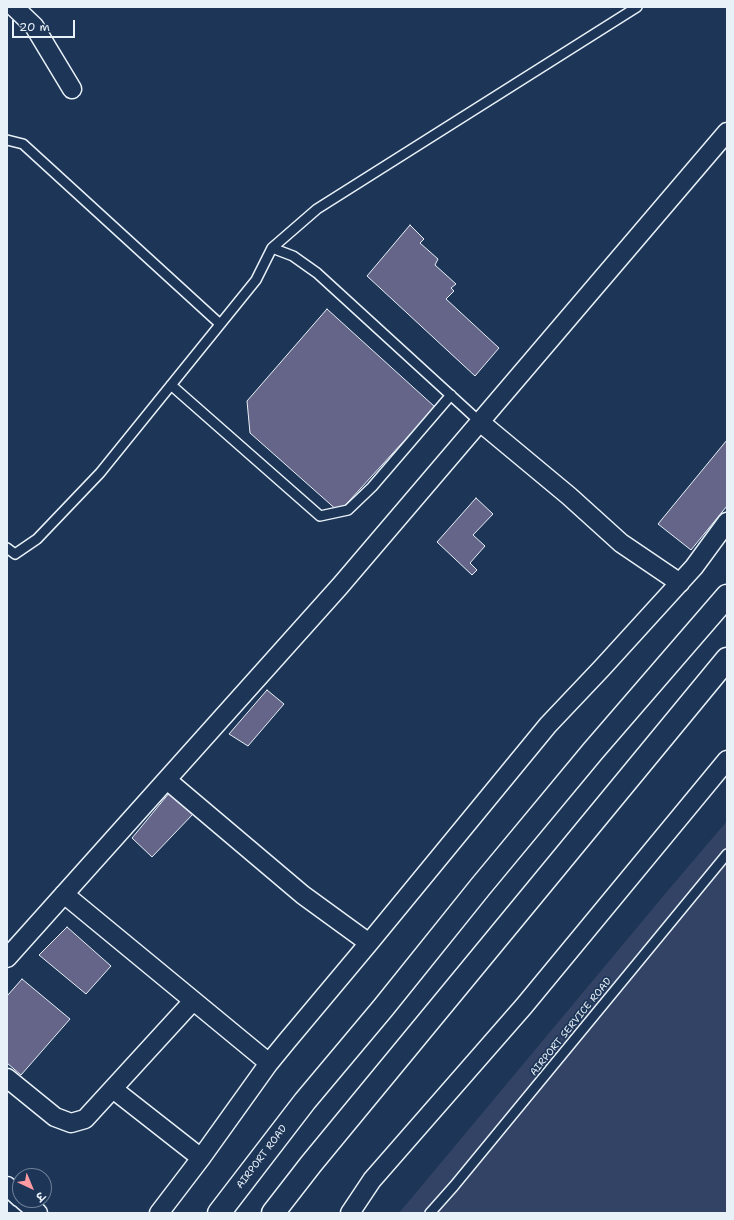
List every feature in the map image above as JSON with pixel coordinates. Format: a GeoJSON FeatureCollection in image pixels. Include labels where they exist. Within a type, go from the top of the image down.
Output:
{"type":"FeatureCollection","features":[{"type":"Feature","properties":{"kind":"street"},"geometry":{"type":"LineString","coordinates":[[7,21],[12,16],[14,7]]}},
{"type":"Feature","properties":{"kind":"street"},"geometry":{"type":"LineString","coordinates":[[14,7],[34,26],[72,89]]}},
{"type":"Feature","properties":{"kind":"street"},"geometry":{"type":"LineString","coordinates":[[7,958],[340,586],[727,132]]}},
{"type":"Feature","properties":{"kind":"street"},"geometry":{"type":"LineString","coordinates":[[480,422],[569,496],[620,543],[680,583]]}},
{"type":"Feature","properties":{"kind":"street"},"geometry":{"type":"LineString","coordinates":[[159,1213],[201,1158],[268,1063],[369,943],[548,725],[680,583],[694,567],[727,522]]}},
{"type":"Feature","properties":{"kind":"street","name":"AIRPORT ROAD"},"geometry":{"type":"LineString","coordinates":[[219,1213],[305,1101],[383,1008],[486,880],[593,751],[727,596]]}},
{"type":"Feature","properties":{"kind":"street"},"geometry":{"type":"LineString","coordinates":[[273,1213],[311,1164],[727,659]]}},
{"type":"Feature","properties":{"kind":"street"},"geometry":{"type":"LineString","coordinates":[[350,1213],[372,1180],[524,1006],[727,760]]}},
{"type":"Feature","properties":{"kind":"street"},"geometry":{"type":"LineString","coordinates":[[167,780],[303,895],[369,943]]}},
{"type":"Feature","properties":{"kind":"street"},"geometry":{"type":"LineString","coordinates":[[64,894],[268,1063]]}},
{"type":"Feature","properties":{"kind":"street"},"geometry":{"type":"LineString","coordinates":[[7,1078],[54,1116],[72,1123],[85,1119],[193,1001]]}},
{"type":"Feature","properties":{"kind":"street"},"geometry":{"type":"LineString","coordinates":[[113,1089],[201,1158]]}},
{"type":"Feature","properties":{"kind":"lane"},"geometry":{"type":"LineString","coordinates":[[7,548],[15,554],[37,539],[100,473],[256,280],[272,248],[317,209],[638,7]]}},
{"type":"Feature","properties":{"kind":"lane"},"geometry":{"type":"LineString","coordinates":[[7,140],[23,144],[220,324]]}},
{"type":"Feature","properties":{"kind":"lane"},"geometry":{"type":"LineString","coordinates":[[272,248],[293,256],[317,272],[480,422]]}},
{"type":"Feature","properties":{"kind":"lane"},"geometry":{"type":"LineString","coordinates":[[171,385],[320,516],[348,510],[372,487],[451,395]]}},
{"type":"Feature","properties":{"kind":"lane","name":"AIRPORT SERVICE ROAD"},"geometry":{"type":"LineString","coordinates":[[430,1213],[454,1186],[727,854]]}},
{"type":"Feature","properties":{"kind":"shaded area"},"geometry":{"type":"Polygon","coordinates":[[[727,821],[727,1213],[399,1213],[670,888],[727,821]]]}},
{"type":"Feature","properties":{"kind":"building"},"geometry":{"type":"Polygon","coordinates":[[[410,225],[424,239],[420,243],[438,259],[435,265],[456,284],[451,288],[454,291],[446,299],[499,348],[475,376],[367,276],[410,225]]]}},
{"type":"Feature","properties":{"kind":"building"},"geometry":{"type":"Polygon","coordinates":[[[327,309],[435,407],[339,512],[250,433],[247,401],[327,309]]]}},
{"type":"Feature","properties":{"kind":"building"},"geometry":{"type":"Polygon","coordinates":[[[727,440],[727,506],[691,550],[658,524],[727,440]]]}},
{"type":"Feature","properties":{"kind":"building"},"geometry":{"type":"Polygon","coordinates":[[[476,498],[493,514],[473,535],[485,546],[470,563],[477,570],[472,575],[437,542],[476,498]]]}},
{"type":"Feature","properties":{"kind":"building"},"geometry":{"type":"Polygon","coordinates":[[[267,690],[284,704],[248,746],[229,734],[267,690]]]}},
{"type":"Feature","properties":{"kind":"building"},"geometry":{"type":"Polygon","coordinates":[[[170,792],[194,813],[152,857],[132,838],[170,792]]]}},
{"type":"Feature","properties":{"kind":"building"},"geometry":{"type":"Polygon","coordinates":[[[67,927],[111,966],[86,994],[39,955],[67,927]]]}},
{"type":"Feature","properties":{"kind":"building"},"geometry":{"type":"Polygon","coordinates":[[[22,979],[70,1019],[21,1075],[7,1063],[7,996],[22,979]]]}}]}
